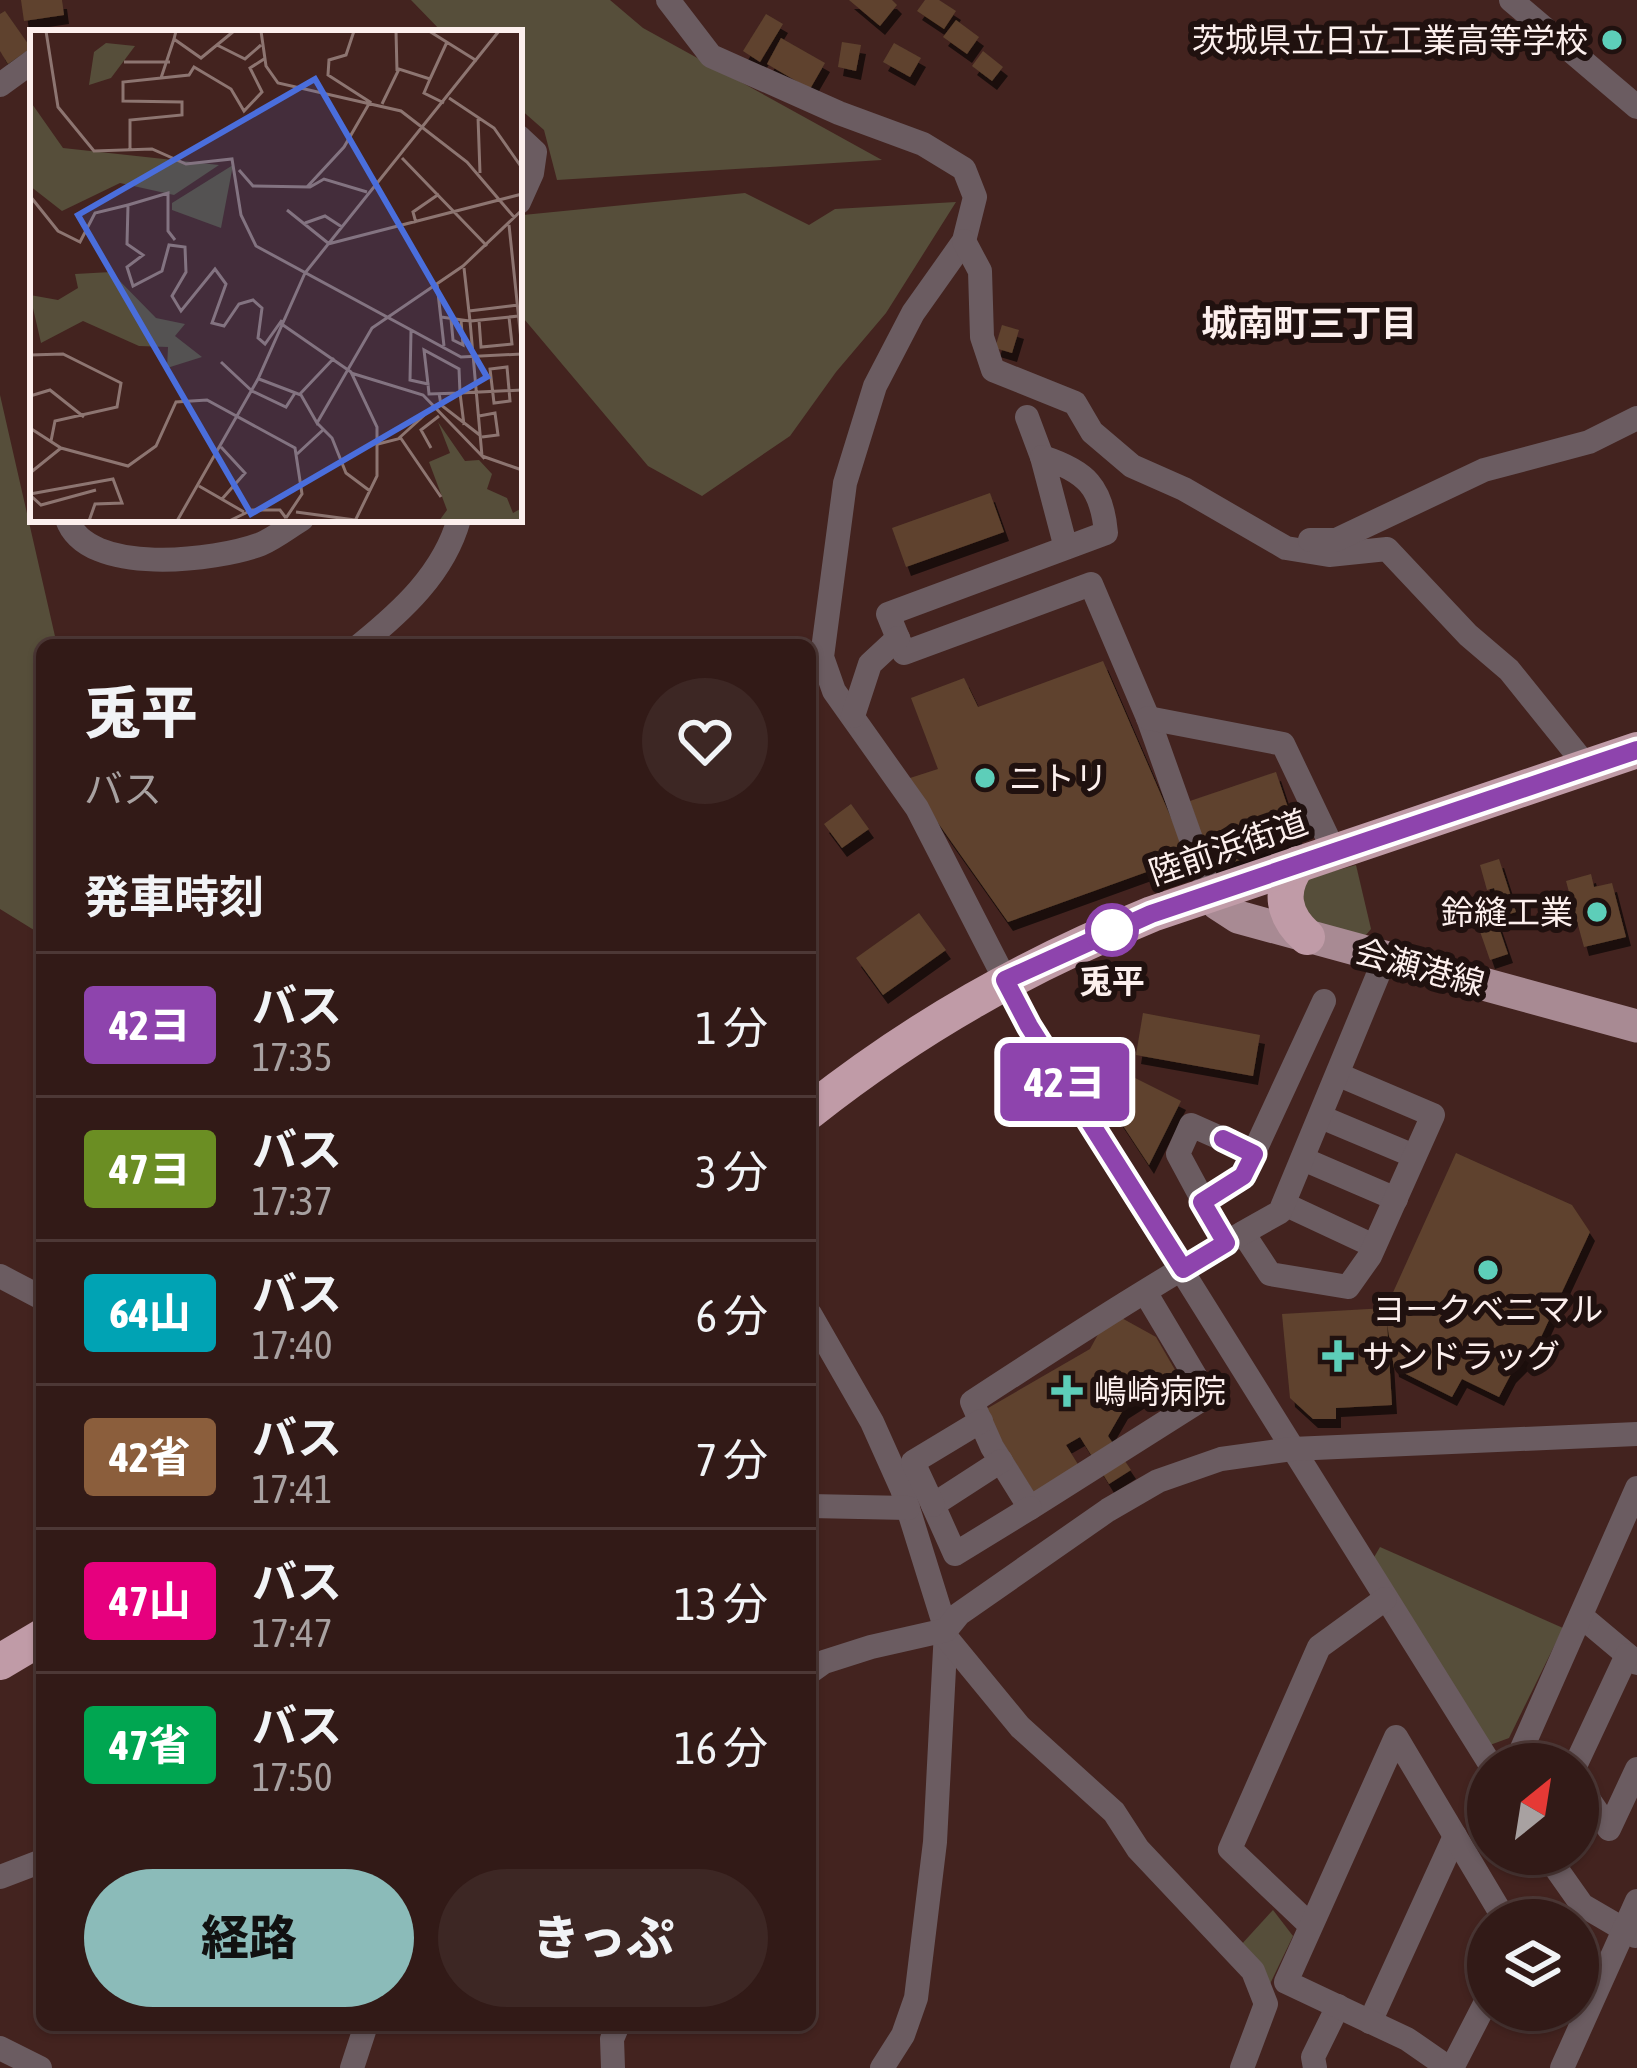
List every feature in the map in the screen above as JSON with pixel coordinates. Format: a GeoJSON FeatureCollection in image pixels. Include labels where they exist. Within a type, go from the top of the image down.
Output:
{"type":"FeatureCollection","features":[{"type":"Feature","properties":{"kind":"highway","name":"陸前浜街道"},"geometry":{"type":"LineString","coordinates":[[816,1107],[905,1041],[1005,980],[1132,922],[1637,750]]}},
{"type":"Feature","properties":{"kind":"highway"},"geometry":{"type":"LineString","coordinates":[[1298,864],[1290,874],[1284,899],[1288,914],[1307,937]]}},
{"type":"Feature","properties":{"kind":"highway"},"geometry":{"type":"LineString","coordinates":[[0,1662],[36,1641]]}},
{"type":"Feature","properties":{"kind":"main road","name":"会瀬港線"},"geometry":{"type":"LineString","coordinates":[[1211,895],[1238,917],[1637,1026]]}},
{"type":"Feature","properties":{"kind":"street"},"geometry":{"type":"LineString","coordinates":[[668,0],[711,56],[923,144],[964,169],[975,197],[964,241],[913,314],[875,386],[845,483],[821,657],[833,691],[917,808],[1029,1026],[1477,1743]]}},
{"type":"Feature","properties":{"kind":"street"},"geometry":{"type":"LineString","coordinates":[[1511,0],[1637,107]]}},
{"type":"Feature","properties":{"kind":"street"},"geometry":{"type":"LineString","coordinates":[[0,85],[30,63]]}},
{"type":"Feature","properties":{"kind":"street"},"geometry":{"type":"LineString","coordinates":[[522,140],[535,152],[522,195]]}},
{"type":"Feature","properties":{"kind":"street"},"geometry":{"type":"LineString","coordinates":[[964,241],[980,271],[982,337],[993,370],[1075,403],[1092,432],[1132,466],[1184,489],[1286,548],[1329,555],[1388,549],[1468,635],[1509,670],[1588,768]]}},
{"type":"Feature","properties":{"kind":"street"},"geometry":{"type":"LineString","coordinates":[[1027,417],[1066,548]]}},
{"type":"Feature","properties":{"kind":"street"},"geometry":{"type":"LineString","coordinates":[[1272,540],[1336,540],[1484,470],[1589,442],[1637,418]]}},
{"type":"Feature","properties":{"kind":"street"},"geometry":{"type":"LineString","coordinates":[[1042,457],[1072,466],[1102,499],[1106,533],[888,614],[904,652],[1091,584],[1148,718],[1211,895]]}},
{"type":"Feature","properties":{"kind":"street"},"geometry":{"type":"LineString","coordinates":[[68,522],[72,532],[88,545],[160,560],[218,556],[265,542],[297,522]]}},
{"type":"Feature","properties":{"kind":"street"},"geometry":{"type":"LineString","coordinates":[[367,639],[426,583],[441,562],[458,522]]}},
{"type":"Feature","properties":{"kind":"street"},"geometry":{"type":"LineString","coordinates":[[853,716],[869,664],[898,638]]}},
{"type":"Feature","properties":{"kind":"street"},"geometry":{"type":"LineString","coordinates":[[1148,718],[1283,743],[1335,853]]}},
{"type":"Feature","properties":{"kind":"street"},"geometry":{"type":"LineString","coordinates":[[1030,1508],[972,1402],[1280,1212],[1385,958]]}},
{"type":"Feature","properties":{"kind":"street"},"geometry":{"type":"LineString","coordinates":[[1202,1202],[1243,1176],[1324,1001]]}},
{"type":"Feature","properties":{"kind":"street"},"geometry":{"type":"LineString","coordinates":[[1254,1154],[1191,1125],[1178,1154],[1202,1202],[1270,1274],[1348,1287],[1374,1246],[1432,1115],[1339,1075]]}},
{"type":"Feature","properties":{"kind":"street"},"geometry":{"type":"LineString","coordinates":[[1321,1117],[1414,1156]]}},
{"type":"Feature","properties":{"kind":"street"},"geometry":{"type":"LineString","coordinates":[[1303,1159],[1396,1199]]}},
{"type":"Feature","properties":{"kind":"street"},"geometry":{"type":"LineString","coordinates":[[1284,1204],[1374,1246]]}},
{"type":"Feature","properties":{"kind":"street"},"geometry":{"type":"LineString","coordinates":[[0,1276],[36,1295]]}},
{"type":"Feature","properties":{"kind":"street"},"geometry":{"type":"LineString","coordinates":[[816,1324],[921,1506],[955,1554],[1207,1396],[1145,1292]]}},
{"type":"Feature","properties":{"kind":"street"},"geometry":{"type":"LineString","coordinates":[[882,2068],[903,2035],[916,1998],[935,1842],[946,1633],[914,1462],[981,1421]]}},
{"type":"Feature","properties":{"kind":"street"},"geometry":{"type":"LineString","coordinates":[[816,1668],[871,1647],[946,1633],[958,1614],[1158,1481],[1221,1459],[1292,1449],[1637,1434]]}},
{"type":"Feature","properties":{"kind":"street"},"geometry":{"type":"LineString","coordinates":[[816,1506],[921,1506],[1001,1461]]}},
{"type":"Feature","properties":{"kind":"street"},"geometry":{"type":"LineString","coordinates":[[1524,1743],[1637,1488]]}},
{"type":"Feature","properties":{"kind":"street"},"geometry":{"type":"LineString","coordinates":[[1310,1925],[1229,1849],[1318,1647],[1385,1599]]}},
{"type":"Feature","properties":{"kind":"street"},"geometry":{"type":"LineString","coordinates":[[1581,1616],[1632,1659],[1587,1743]]}},
{"type":"Feature","properties":{"kind":"street"},"geometry":{"type":"LineString","coordinates":[[946,1633],[1020,1727],[1114,1812],[1138,1849],[1253,1971],[1266,2004],[1242,2068]]}},
{"type":"Feature","properties":{"kind":"street"},"geometry":{"type":"LineString","coordinates":[[1471,2031],[1451,2068],[1407,2039],[1286,1982],[1396,1737],[1492,1899]]}},
{"type":"Feature","properties":{"kind":"street"},"geometry":{"type":"LineString","coordinates":[[1599,1814],[1609,1828],[1637,1768]]}},
{"type":"Feature","properties":{"kind":"street"},"geometry":{"type":"LineString","coordinates":[[1370,2022],[1455,1836]]}},
{"type":"Feature","properties":{"kind":"street"},"geometry":{"type":"LineString","coordinates":[[0,1877],[36,1863]]}},
{"type":"Feature","properties":{"kind":"street"},"geometry":{"type":"LineString","coordinates":[[1561,1875],[1582,1905],[1630,1934]]}},
{"type":"Feature","properties":{"kind":"street"},"geometry":{"type":"LineString","coordinates":[[1562,2068],[1630,1934],[1637,1901]]}},
{"type":"Feature","properties":{"kind":"street"},"geometry":{"type":"LineString","coordinates":[[1315,2068],[1313,2056],[1338,2006]]}},
{"type":"Feature","properties":{"kind":"street"},"geometry":{"type":"LineString","coordinates":[[352,2068],[364,2031]]}},
{"type":"Feature","properties":{"kind":"street"},"geometry":{"type":"LineString","coordinates":[[613,2068],[615,2031]]}},
{"type":"Feature","properties":{"kind":"street"},"geometry":{"type":"LineString","coordinates":[[0,2048],[40,2068]]}},
{"type":"Feature","properties":{"kind":"shaded area"},"geometry":{"type":"Polygon","coordinates":[[[411,0],[610,0],[643,28],[882,160],[557,180],[544,130],[522,111],[522,30],[440,30],[411,0]]]}},
{"type":"Feature","properties":{"kind":"shaded area"},"geometry":{"type":"Polygon","coordinates":[[[745,193],[809,225],[835,209],[956,202],[886,313],[790,436],[702,496],[648,466],[522,317],[523,215],[745,193]]]}},
{"type":"Feature","properties":{"kind":"shaded area"},"geometry":{"type":"Polygon","coordinates":[[[0,395],[56,639],[36,639],[36,931],[0,909],[0,395]]]}},
{"type":"Feature","properties":{"kind":"shaded area"},"geometry":{"type":"Polygon","coordinates":[[[1356,865],[1371,929],[1360,942],[1310,928],[1298,902],[1302,880],[1356,865]]]}},
{"type":"Feature","properties":{"kind":"shaded area"},"geometry":{"type":"Polygon","coordinates":[[[1380,1547],[1563,1628],[1509,1738],[1489,1743],[1373,1559],[1380,1547]]]}},
{"type":"Feature","properties":{"kind":"shaded area"},"geometry":{"type":"Polygon","coordinates":[[[1273,1910],[1293,1936],[1269,1986],[1240,1946],[1273,1910]]]}},
{"type":"Feature","properties":{"kind":"building"},"geometry":{"type":"Polygon","coordinates":[[[21,0],[62,0],[64,15],[24,21],[21,0]]]}},
{"type":"Feature","properties":{"kind":"building"},"geometry":{"type":"Polygon","coordinates":[[[849,0],[892,0],[897,5],[880,26],[849,0]]]}},
{"type":"Feature","properties":{"kind":"building"},"geometry":{"type":"Polygon","coordinates":[[[925,0],[939,0],[956,11],[944,29],[917,11],[925,0]]]}},
{"type":"Feature","properties":{"kind":"building"},"geometry":{"type":"Polygon","coordinates":[[[5,11],[30,47],[8,64],[0,51],[0,14],[5,11]]]}},
{"type":"Feature","properties":{"kind":"building"},"geometry":{"type":"Polygon","coordinates":[[[766,14],[783,24],[760,62],[743,51],[766,14]]]}},
{"type":"Feature","properties":{"kind":"building"},"geometry":{"type":"Polygon","coordinates":[[[956,20],[979,37],[967,54],[943,37],[956,20]]]}},
{"type":"Feature","properties":{"kind":"building"},"geometry":{"type":"Polygon","coordinates":[[[781,38],[825,63],[810,89],[767,64],[781,38]]]}},
{"type":"Feature","properties":{"kind":"building"},"geometry":{"type":"Polygon","coordinates":[[[842,42],[861,45],[856,71],[838,67],[842,42]]]}},
{"type":"Feature","properties":{"kind":"building"},"geometry":{"type":"Polygon","coordinates":[[[894,43],[921,58],[910,77],[883,62],[894,43]]]}},
{"type":"Feature","properties":{"kind":"building"},"geometry":{"type":"Polygon","coordinates":[[[983,51],[1003,67],[992,81],[972,66],[983,51]]]}},
{"type":"Feature","properties":{"kind":"building"},"geometry":{"type":"Polygon","coordinates":[[[1002,325],[1019,330],[1012,353],[995,348],[1002,325]]]}},
{"type":"Feature","properties":{"kind":"building"},"geometry":{"type":"Polygon","coordinates":[[[990,493],[1004,532],[906,567],[892,528],[990,493]]]}},
{"type":"Feature","properties":{"kind":"building"},"geometry":{"type":"Polygon","coordinates":[[[1103,661],[1188,857],[1008,922],[907,779],[938,769],[911,698],[964,678],[978,707],[1103,661]]]}},
{"type":"Feature","properties":{"kind":"building"},"geometry":{"type":"Polygon","coordinates":[[[1276,772],[1299,840],[1213,869],[1190,801],[1276,772]]]}},
{"type":"Feature","properties":{"kind":"building"},"geometry":{"type":"Polygon","coordinates":[[[851,804],[869,829],[842,848],[824,824],[851,804]]]}},
{"type":"Feature","properties":{"kind":"building"},"geometry":{"type":"Polygon","coordinates":[[[1499,859],[1516,912],[1503,916],[1494,888],[1487,890],[1480,865],[1499,859]]]}},
{"type":"Feature","properties":{"kind":"building","name":"鈴縫工業"},"geometry":{"type":"Polygon","coordinates":[[[1591,874],[1594,887],[1612,883],[1626,937],[1584,947],[1566,881],[1591,874]]]}},
{"type":"Feature","properties":{"kind":"building"},"geometry":{"type":"Polygon","coordinates":[[[919,913],[946,950],[883,995],[856,958],[919,913]]]}},
{"type":"Feature","properties":{"kind":"building"},"geometry":{"type":"Polygon","coordinates":[[[1494,913],[1508,954],[1490,960],[1476,920],[1494,913]]]}},
{"type":"Feature","properties":{"kind":"building"},"geometry":{"type":"Polygon","coordinates":[[[1143,1013],[1260,1035],[1253,1076],[1136,1055],[1143,1013]]]}},
{"type":"Feature","properties":{"kind":"building"},"geometry":{"type":"Polygon","coordinates":[[[1121,1071],[1181,1101],[1149,1165],[1106,1100],[1121,1071]]]}},
{"type":"Feature","properties":{"kind":"building","name":"ヨークベニマル"},"geometry":{"type":"Polygon","coordinates":[[[1456,1153],[1572,1205],[1590,1232],[1535,1350],[1511,1374],[1499,1397],[1462,1379],[1452,1397],[1394,1368],[1387,1323],[1392,1405],[1336,1408],[1336,1419],[1313,1419],[1290,1398],[1282,1314],[1386,1308],[1456,1153]]]}},
{"type":"Feature","properties":{"kind":"building"},"geometry":{"type":"Polygon","coordinates":[[[1118,1316],[1156,1337],[1178,1375],[1123,1410],[1108,1436],[1131,1470],[1109,1484],[1080,1437],[1066,1445],[1079,1466],[1035,1494],[983,1411],[1090,1349],[1106,1320],[1118,1316]]]}},
{"type":"Feature","properties":{"kind":"bus line","name":"42ヨ"},"geometry":{"type":"LineString","coordinates":[[1223,1139],[1254,1154],[1243,1176],[1202,1202],[1226,1243],[1183,1269],[1029,1026],[1005,980],[1151,914],[1637,750]]}},
{"type":"Feature","properties":{"kind":"place","name":"茨城県立日立工業高等学校"},"geometry":{"type":"Point","coordinates":[1612,40]}},
{"type":"Feature","properties":{"kind":"place","name":"ニトリ"},"geometry":{"type":"Point","coordinates":[985,778]}},
{"type":"Feature","properties":{"kind":"place","name":"鈴縫工業"},"geometry":{"type":"Point","coordinates":[1597,912]}},
{"type":"Feature","properties":{"kind":"place","name":"兎平"},"geometry":{"type":"Point","coordinates":[1112,930]}},
{"type":"Feature","properties":{"kind":"place","name":"ヨークベニマル"},"geometry":{"type":"Point","coordinates":[1488,1270]}},
{"type":"Feature","properties":{"kind":"place","name":"サンドラッグ"},"geometry":{"type":"Point","coordinates":[1338,1356]}},
{"type":"Feature","properties":{"kind":"place","name":"嶋崎病院"},"geometry":{"type":"Point","coordinates":[1067,1391]}},
{"type":"Feature","properties":{"kind":"district","name":"城南町三丁目"},"geometry":{"type":"Point","coordinates":[1309,323]}}]}
